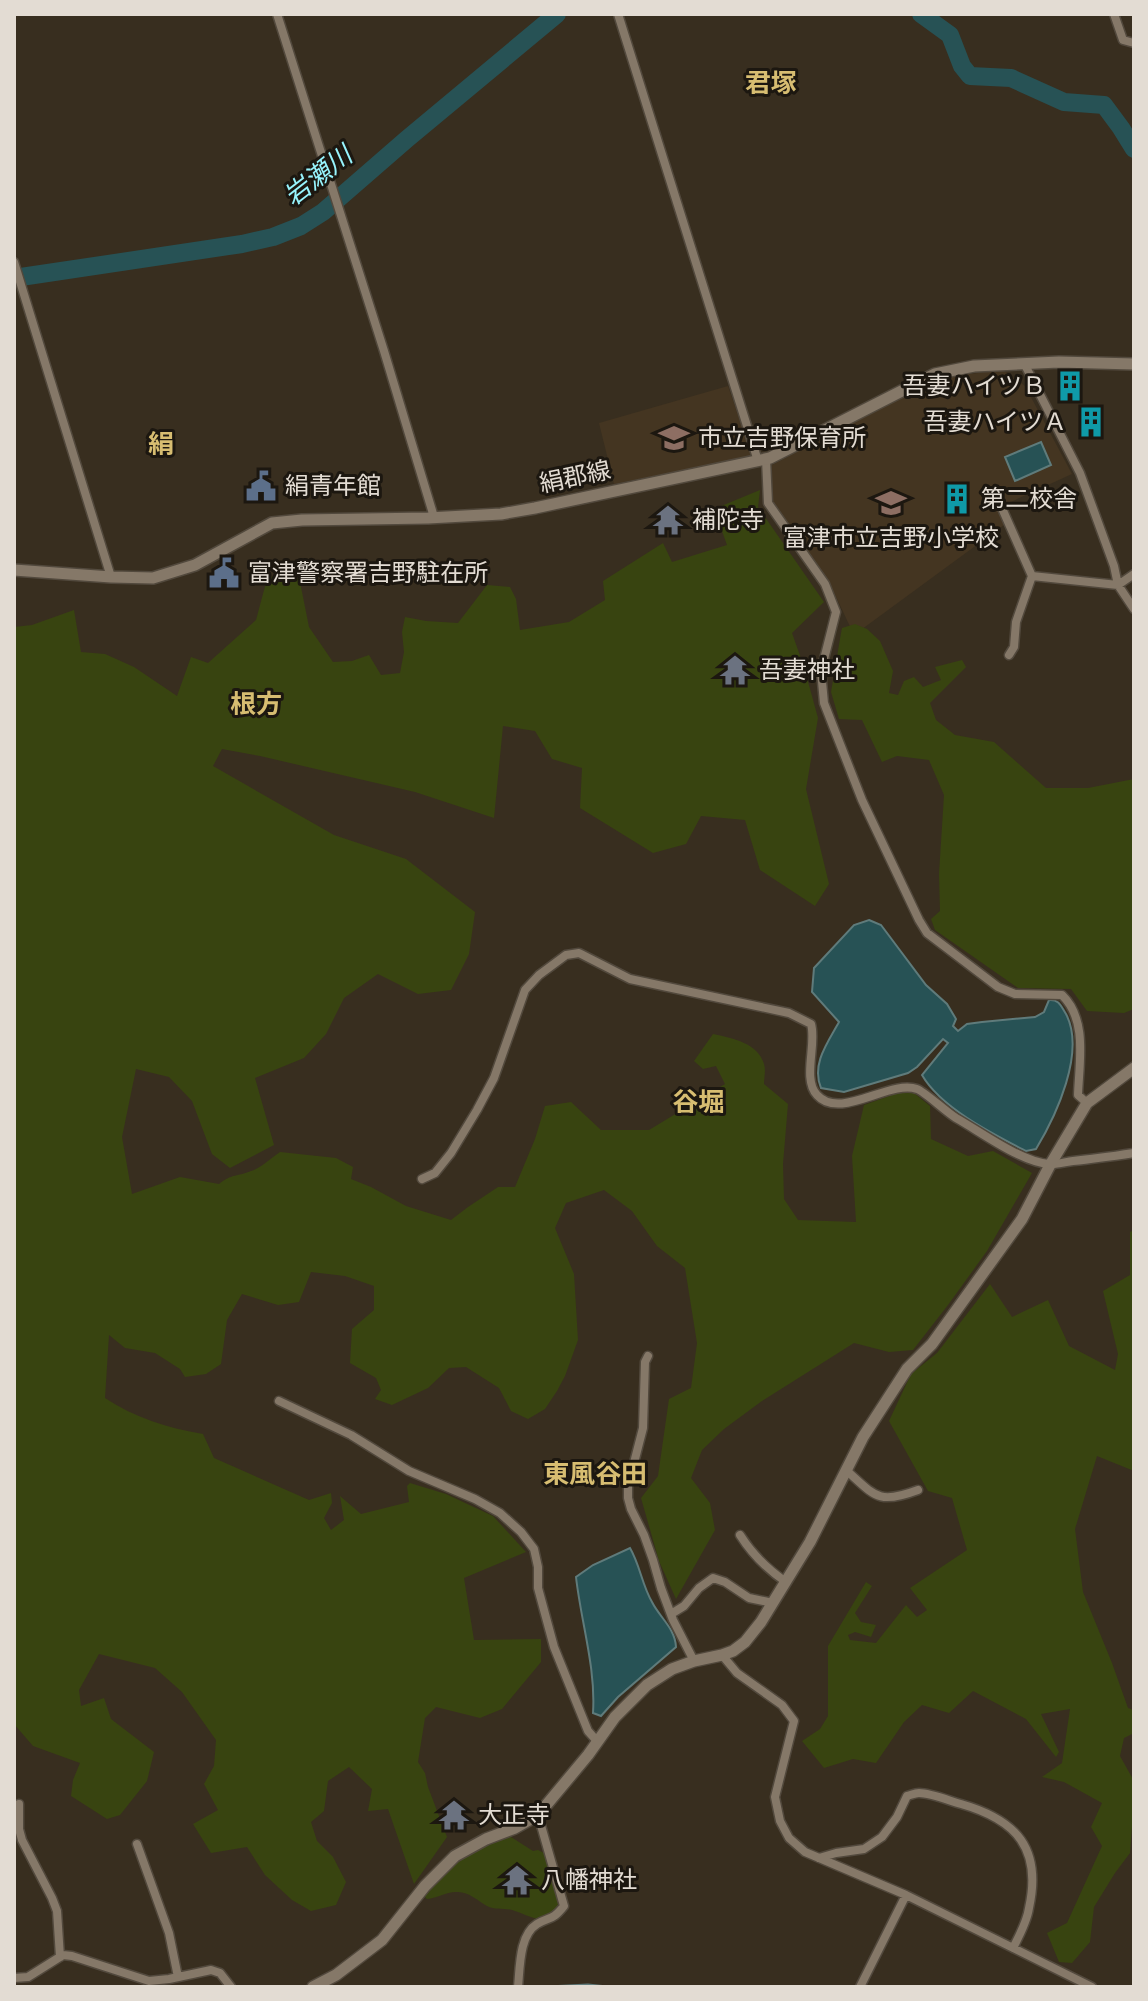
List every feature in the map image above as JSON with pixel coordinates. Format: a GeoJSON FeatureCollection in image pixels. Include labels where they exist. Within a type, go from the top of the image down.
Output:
{"type":"FeatureCollection","features":[{"type":"Feature","properties":{"kind":"street"},"geometry":{"type":"LineString","coordinates":[[277,14],[434,517]]}},
{"type":"Feature","properties":{"kind":"street"},"geometry":{"type":"LineString","coordinates":[[618,14],[762,460],[768,503],[825,584],[836,612],[821,671],[824,703],[862,800],[927,933],[998,987],[1015,994],[1062,995],[1068,1001],[1080,1026],[1078,1095],[1087,1103]]}},
{"type":"Feature","properties":{"kind":"street"},"geometry":{"type":"LineString","coordinates":[[1114,14],[1123,40],[1134,43]]}},
{"type":"Feature","properties":{"kind":"street"},"geometry":{"type":"LineString","coordinates":[[15,266],[111,577]]}},
{"type":"Feature","properties":{"kind":"street","name":"絹郡線"},"geometry":{"type":"LineString","coordinates":[[14,570],[153,578],[195,565],[272,523],[501,514],[523,510],[762,460],[935,374],[974,366],[1059,362],[1134,364]]}},
{"type":"Feature","properties":{"kind":"street"},"geometry":{"type":"LineString","coordinates":[[1025,365],[1080,473],[1118,585],[1134,609]]}},
{"type":"Feature","properties":{"kind":"street"},"geometry":{"type":"LineString","coordinates":[[1001,506],[1032,576],[1016,622],[1014,647],[1009,655]]}},
{"type":"Feature","properties":{"kind":"street"},"geometry":{"type":"LineString","coordinates":[[1032,576],[1118,585],[1134,574]]}},
{"type":"Feature","properties":{"kind":"street"},"geometry":{"type":"LineString","coordinates":[[422,1179],[435,1173],[451,1153],[494,1078],[525,990],[566,955],[579,953],[630,979],[789,1013],[811,1024],[814,1034],[811,1077],[813,1089],[819,1098],[835,1103],[852,1103],[892,1089],[917,1089],[945,1111],[1027,1159],[1050,1165],[1134,1153]]}},
{"type":"Feature","properties":{"kind":"street"},"geometry":{"type":"LineString","coordinates":[[313,1987],[336,1975],[382,1940],[425,1886],[455,1856],[538,1815],[615,1717],[647,1685],[672,1669],[733,1651],[745,1642],[810,1542],[875,1417],[907,1369],[932,1344],[1022,1219],[1087,1103],[1134,1068]]}},
{"type":"Feature","properties":{"kind":"street"},"geometry":{"type":"LineString","coordinates":[[648,1356],[645,1362],[643,1428],[628,1486],[628,1498],[671,1614],[694,1661]]}},
{"type":"Feature","properties":{"kind":"street"},"geometry":{"type":"LineString","coordinates":[[279,1401],[351,1435],[409,1471],[488,1506],[521,1532],[534,1549],[538,1588],[554,1647],[588,1731],[597,1741]]}},
{"type":"Feature","properties":{"kind":"street"},"geometry":{"type":"LineString","coordinates":[[846,1470],[875,1494],[885,1498],[896,1499],[918,1490]]}},
{"type":"Feature","properties":{"kind":"street"},"geometry":{"type":"LineString","coordinates":[[740,1535],[761,1562],[786,1582]]}},
{"type":"Feature","properties":{"kind":"street"},"geometry":{"type":"LineString","coordinates":[[671,1614],[713,1578],[749,1598],[773,1603]]}},
{"type":"Feature","properties":{"kind":"street"},"geometry":{"type":"LineString","coordinates":[[722,1655],[737,1673],[782,1705],[794,1721],[775,1797],[780,1821],[789,1838],[805,1852],[906,1895],[1092,1987]]}},
{"type":"Feature","properties":{"kind":"street"},"geometry":{"type":"LineString","coordinates":[[819,1858],[864,1849],[882,1837],[907,1796],[920,1793],[970,1807],[1005,1823],[1026,1846],[1033,1878],[1029,1911],[1013,1948]]}},
{"type":"Feature","properties":{"kind":"street"},"geometry":{"type":"LineString","coordinates":[[19,1804],[22,1840],[57,1911],[60,1957]]}},
{"type":"Feature","properties":{"kind":"street"},"geometry":{"type":"LineString","coordinates":[[518,1984],[524,1942],[533,1926],[556,1916],[564,1906],[538,1815]]}},
{"type":"Feature","properties":{"kind":"street"},"geometry":{"type":"LineString","coordinates":[[137,1844],[169,1933],[178,1977]]}},
{"type":"Feature","properties":{"kind":"street"},"geometry":{"type":"LineString","coordinates":[[860,1987],[906,1895]]}},
{"type":"Feature","properties":{"kind":"street"},"geometry":{"type":"LineString","coordinates":[[14,1978],[28,1977],[63,1955],[149,1981],[211,1970],[220,1973],[231,1987]]}},
{"type":"Feature","properties":{"kind":"shaded area","name":"富津市立吉野小学校"},"geometry":{"type":"Polygon","coordinates":[[[1003,370],[1025,386],[1072,474],[1002,506],[1008,522],[854,635],[829,582],[771,499],[772,465],[923,385],[945,377],[1003,370]]]}},
{"type":"Feature","properties":{"kind":"shaded area","name":"市立吉野保育所"},"geometry":{"type":"Polygon","coordinates":[[[728,386],[751,453],[749,457],[614,484],[599,423],[728,386]]]}},
{"type":"Feature","properties":{"kind":"green space"},"geometry":{"type":"Polygon","coordinates":[[[760,490],[758,507],[824,602],[792,633],[818,718],[806,789],[829,884],[815,906],[760,870],[745,820],[701,816],[686,844],[653,853],[580,808],[582,768],[552,759],[535,731],[503,726],[494,818],[415,792],[222,749],[213,766],[334,835],[406,859],[475,912],[469,954],[451,990],[418,994],[378,974],[344,998],[326,1034],[304,1058],[255,1078],[274,1145],[230,1168],[212,1154],[192,1101],[169,1077],[136,1069],[122,1137],[132,1194],[180,1177],[219,1184],[258,1168],[280,1152],[336,1158],[353,1167],[351,1179],[406,1206],[451,1220],[498,1187],[515,1187],[545,1106],[571,1102],[601,1130],[649,1130],[725,1084],[716,1066],[703,1069],[694,1061],[713,1034],[728,1037],[756,1051],[765,1066],[764,1084],[788,1104],[783,1164],[784,1199],[798,1220],[856,1222],[852,1156],[864,1105],[909,1089],[930,1106],[931,1139],[968,1156],[993,1151],[1032,1173],[987,1251],[913,1350],[889,1352],[854,1343],[762,1401],[702,1450],[691,1478],[710,1503],[715,1530],[676,1599],[659,1561],[641,1498],[658,1476],[669,1399],[691,1388],[697,1343],[685,1268],[657,1246],[632,1211],[604,1190],[566,1203],[555,1228],[574,1274],[578,1340],[557,1391],[545,1409],[528,1419],[511,1411],[499,1388],[466,1367],[449,1368],[428,1388],[392,1405],[375,1399],[381,1390],[376,1378],[350,1363],[352,1329],[374,1310],[374,1286],[345,1276],[311,1272],[299,1302],[278,1305],[242,1294],[227,1320],[221,1364],[206,1374],[185,1377],[180,1369],[155,1353],[125,1348],[109,1335],[105,1398],[152,1421],[203,1434],[214,1458],[309,1500],[331,1493],[332,1503],[324,1518],[331,1530],[344,1520],[340,1496],[361,1514],[409,1502],[407,1486],[410,1483],[446,1494],[493,1516],[526,1552],[464,1578],[474,1640],[541,1639],[541,1662],[502,1709],[480,1718],[436,1707],[425,1718],[418,1762],[425,1773],[447,1837],[414,1884],[388,1809],[368,1811],[372,1789],[349,1767],[328,1781],[324,1811],[311,1822],[317,1841],[333,1857],[346,1882],[336,1905],[311,1911],[292,1900],[265,1875],[247,1847],[211,1853],[193,1824],[218,1810],[204,1784],[214,1766],[216,1740],[182,1692],[155,1668],[99,1654],[79,1690],[81,1706],[104,1698],[111,1719],[154,1752],[147,1781],[120,1815],[107,1819],[71,1796],[80,1763],[33,1746],[14,1724],[14,627],[32,625],[74,610],[81,652],[105,654],[134,667],[177,696],[191,657],[208,663],[256,620],[267,579],[290,568],[300,582],[309,627],[333,662],[352,661],[369,655],[381,675],[400,673],[405,617],[458,623],[487,585],[510,587],[516,599],[520,630],[569,622],[605,600],[603,581],[663,543],[672,562],[727,545],[714,509],[760,490]]]}},
{"type":"Feature","properties":{"kind":"green space"},"geometry":{"type":"Polygon","coordinates":[[[855,624],[867,629],[880,641],[893,671],[889,693],[898,695],[904,681],[914,677],[923,687],[941,680],[935,667],[962,660],[966,667],[930,703],[936,720],[955,735],[994,742],[1046,788],[1088,788],[1134,779],[1134,1009],[1124,1013],[1087,1011],[1071,989],[1018,988],[935,930],[931,919],[940,911],[944,795],[929,760],[897,756],[882,762],[862,720],[839,719],[831,692],[842,628],[855,624]]]}},
{"type":"Feature","properties":{"kind":"green space"},"geometry":{"type":"Polygon","coordinates":[[[1134,1230],[1134,1471],[1097,1456],[1075,1529],[1083,1592],[1128,1708],[1134,1710],[1134,1733],[1124,1738],[1120,1756],[1134,1781],[1134,1824],[1130,1853],[1094,1907],[1090,1942],[1072,1963],[1059,1962],[1047,1933],[1067,1923],[1102,1846],[1091,1827],[1102,1803],[1064,1782],[1042,1777],[1062,1763],[1070,1709],[1041,1714],[1059,1752],[1056,1757],[1026,1719],[973,1691],[949,1713],[922,1705],[904,1722],[876,1763],[853,1759],[824,1768],[802,1741],[820,1729],[828,1716],[828,1646],[866,1582],[872,1586],[855,1613],[861,1622],[876,1625],[871,1637],[855,1632],[848,1635],[850,1640],[876,1643],[906,1605],[917,1617],[927,1610],[910,1588],[967,1550],[952,1498],[928,1491],[889,1421],[911,1374],[937,1353],[990,1284],[1012,1317],[1048,1300],[1069,1346],[1115,1370],[1118,1354],[1103,1291],[1130,1275],[1130,1232],[1134,1230]]]}},
{"type":"Feature","properties":{"kind":"green space"},"geometry":{"type":"Polygon","coordinates":[[[506,1837],[548,1855],[559,1902],[555,1912],[542,1920],[512,1910],[490,1907],[462,1892],[427,1899],[424,1896],[460,1860],[506,1837]]]}},
{"type":"Feature","properties":{"kind":"water"},"geometry":{"type":"Polygon","coordinates":[[[1041,442],[1051,465],[1015,481],[1005,457],[1041,442]]]}},
{"type":"Feature","properties":{"kind":"water"},"geometry":{"type":"Polygon","coordinates":[[[869,920],[881,925],[926,985],[947,1004],[956,1019],[953,1026],[958,1031],[967,1024],[1035,1017],[1044,1012],[1049,1000],[1061,1006],[1071,1029],[1071,1065],[1060,1102],[1036,1149],[1026,1151],[984,1128],[955,1109],[931,1087],[922,1075],[948,1043],[943,1039],[908,1073],[844,1092],[821,1088],[819,1062],[839,1022],[812,992],[814,968],[854,925],[869,920]]]}},
{"type":"Feature","properties":{"kind":"water"},"geometry":{"type":"Polygon","coordinates":[[[630,1548],[655,1608],[670,1629],[676,1647],[618,1697],[601,1716],[593,1713],[590,1662],[576,1577],[593,1565],[630,1548]]]}},
{"type":"Feature","properties":{"kind":"waterway","name":"岩瀬川"},"geometry":{"type":"LineString","coordinates":[[14,278],[242,244],[301,226],[323,212],[557,14]]}},
{"type":"Feature","properties":{"kind":"waterway","name":"岩瀬川"},"geometry":{"type":"LineString","coordinates":[[921,14],[950,35],[962,66],[970,76],[1011,78],[1064,102],[1104,105],[1134,149]]}},
{"type":"Feature","properties":{"kind":"waterway"},"geometry":{"type":"LineString","coordinates":[[548,1987],[607,1987]]}},
{"type":"Feature","properties":{"kind":"place","name":"吾妻ハイツＢ"},"geometry":{"type":"Point","coordinates":[1070,386]}},
{"type":"Feature","properties":{"kind":"place","name":"吾妻ハイツＡ"},"geometry":{"type":"Point","coordinates":[1091,422]}},
{"type":"Feature","properties":{"kind":"place","name":"市立吉野保育所"},"geometry":{"type":"Point","coordinates":[674,438]}},
{"type":"Feature","properties":{"kind":"place","name":"絹青年館"},"geometry":{"type":"Point","coordinates":[261,486]}},
{"type":"Feature","properties":{"kind":"place","name":"第二校舎"},"geometry":{"type":"Point","coordinates":[957,499]}},
{"type":"Feature","properties":{"kind":"place","name":"富津市立吉野小学校"},"geometry":{"type":"Point","coordinates":[891,503]}},
{"type":"Feature","properties":{"kind":"place","name":"補陀寺"},"geometry":{"type":"Point","coordinates":[668,520]}},
{"type":"Feature","properties":{"kind":"place","name":"富津警察署吉野駐在所"},"geometry":{"type":"Point","coordinates":[224,573]}},
{"type":"Feature","properties":{"kind":"place","name":"吾妻神社"},"geometry":{"type":"Point","coordinates":[735,670]}},
{"type":"Feature","properties":{"kind":"place","name":"大正寺"},"geometry":{"type":"Point","coordinates":[454,1815]}},
{"type":"Feature","properties":{"kind":"place","name":"八幡神社"},"geometry":{"type":"Point","coordinates":[517,1880]}},
{"type":"Feature","properties":{"kind":"district","name":"君塚"},"geometry":{"type":"Point","coordinates":[771,83]}},
{"type":"Feature","properties":{"kind":"district","name":"絹"},"geometry":{"type":"Point","coordinates":[161,444]}},
{"type":"Feature","properties":{"kind":"district","name":"根方"},"geometry":{"type":"Point","coordinates":[256,704]}},
{"type":"Feature","properties":{"kind":"district","name":"谷堀"},"geometry":{"type":"Point","coordinates":[698,1102]}},
{"type":"Feature","properties":{"kind":"district","name":"東風谷田"},"geometry":{"type":"Point","coordinates":[595,1474]}}]}
